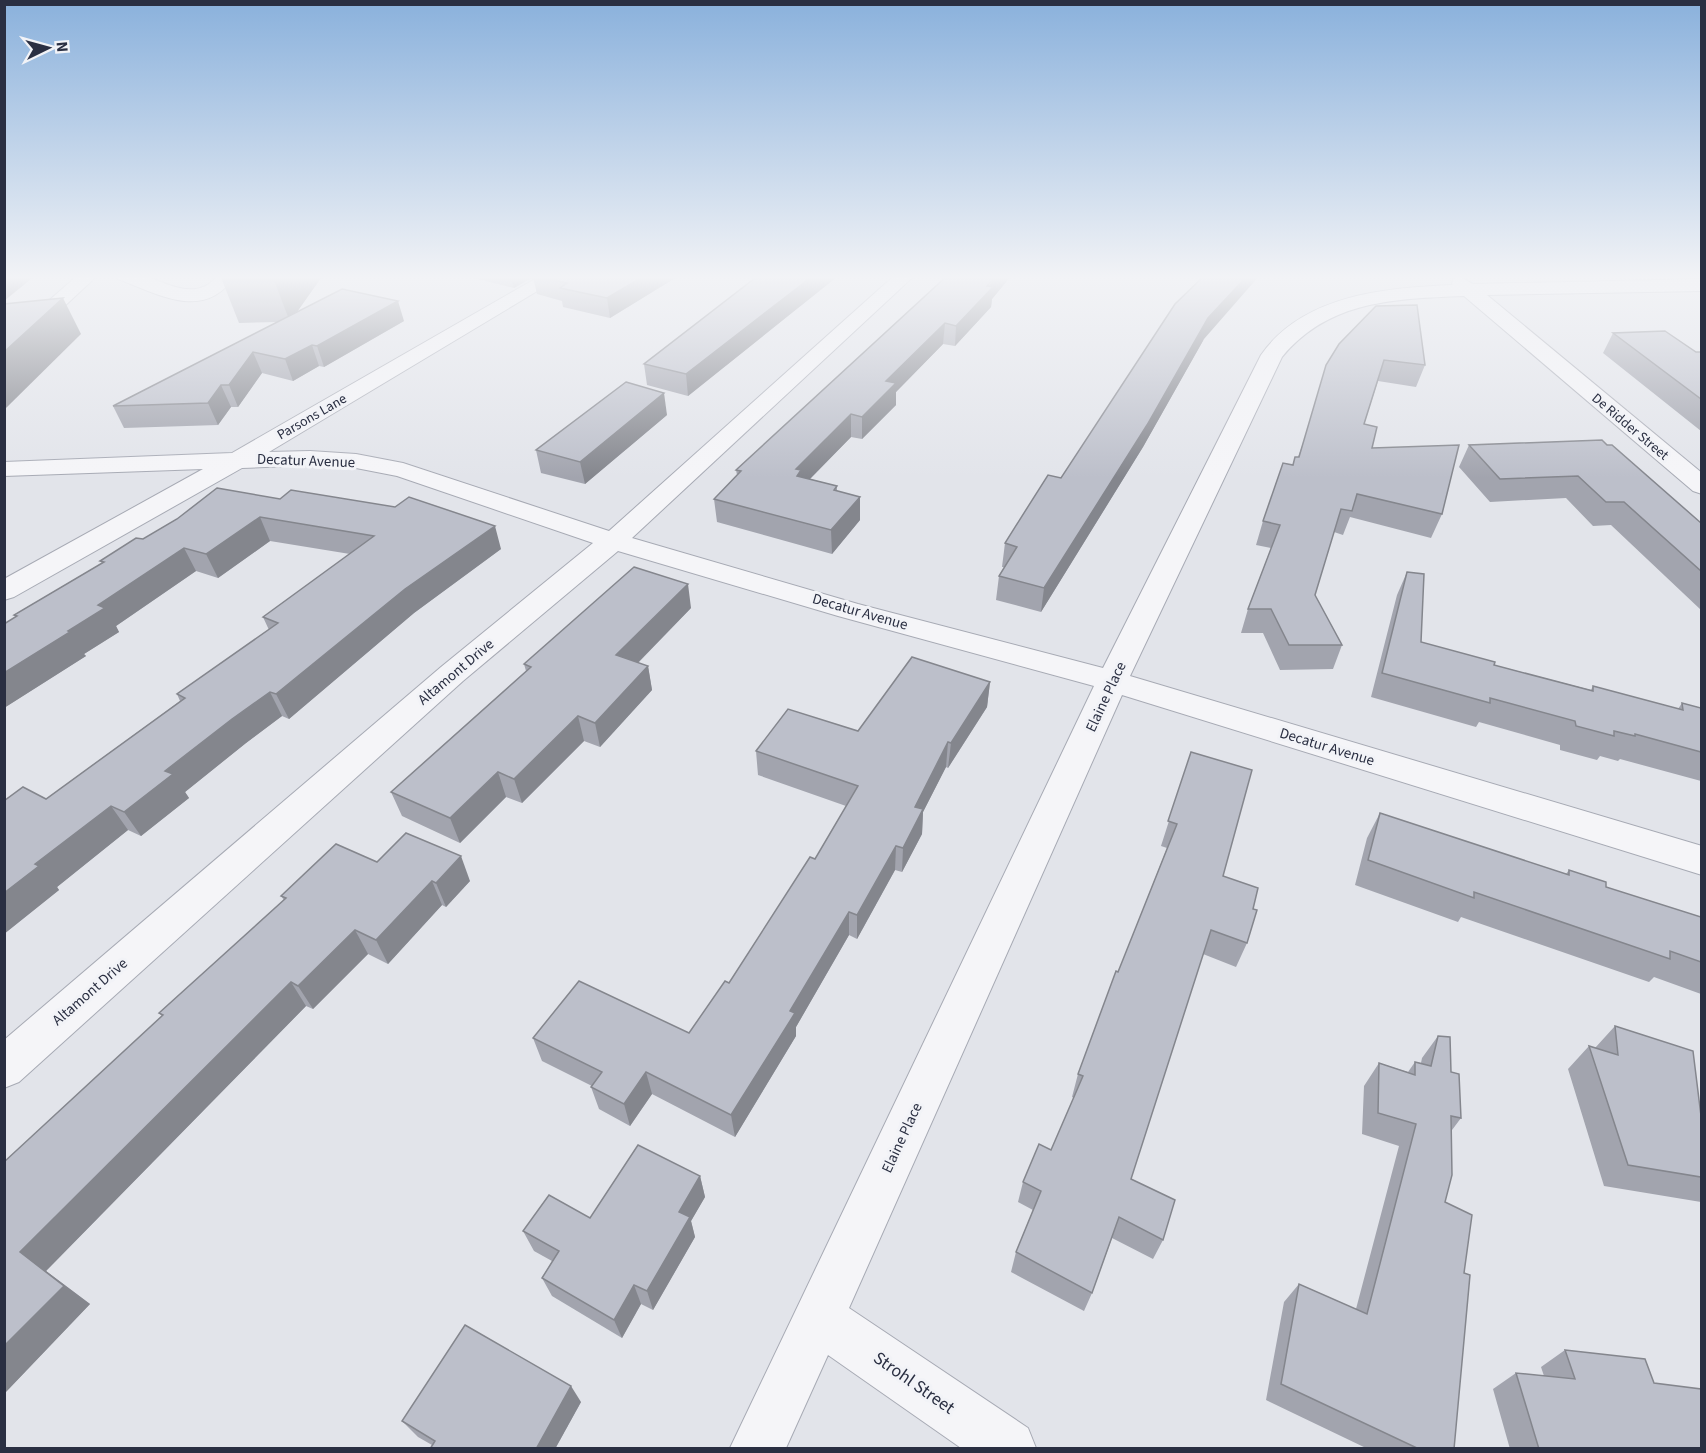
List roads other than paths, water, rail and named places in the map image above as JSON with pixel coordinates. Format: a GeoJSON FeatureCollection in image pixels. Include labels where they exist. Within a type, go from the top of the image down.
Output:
{"type":"FeatureCollection","features":[{"type":"Feature","properties":{"kind":"street","name":"Parsons Lane"},"geometry":{"type":"LineString","coordinates":[[4,591],[240,459],[439,343]]}},
{"type":"Feature","properties":{"kind":"street","name":"Altamont Drive"},"geometry":{"type":"LineString","coordinates":[[4,1068],[452,674],[613,541],[831,343]]}},
{"type":"Feature","properties":{"kind":"street","name":"Elaine Place"},"geometry":{"type":"LineString","coordinates":[[759,1449],[1112,681],[1272,355],[1282,343]]}},
{"type":"Feature","properties":{"kind":"street","name":"De Ridder Street"},"geometry":{"type":"LineString","coordinates":[[1530,343],[1701,486]]}},
{"type":"Feature","properties":{"kind":"street","name":"Decatur Avenue"},"geometry":{"type":"LineString","coordinates":[[4,469],[310,458],[356,461],[403,470],[613,541],[848,609],[1112,681],[1701,861]]}},
{"type":"Feature","properties":{"kind":"street","name":"Strohl Street"},"geometry":{"type":"LineString","coordinates":[[819,1318],[1008,1449]]}}]}
